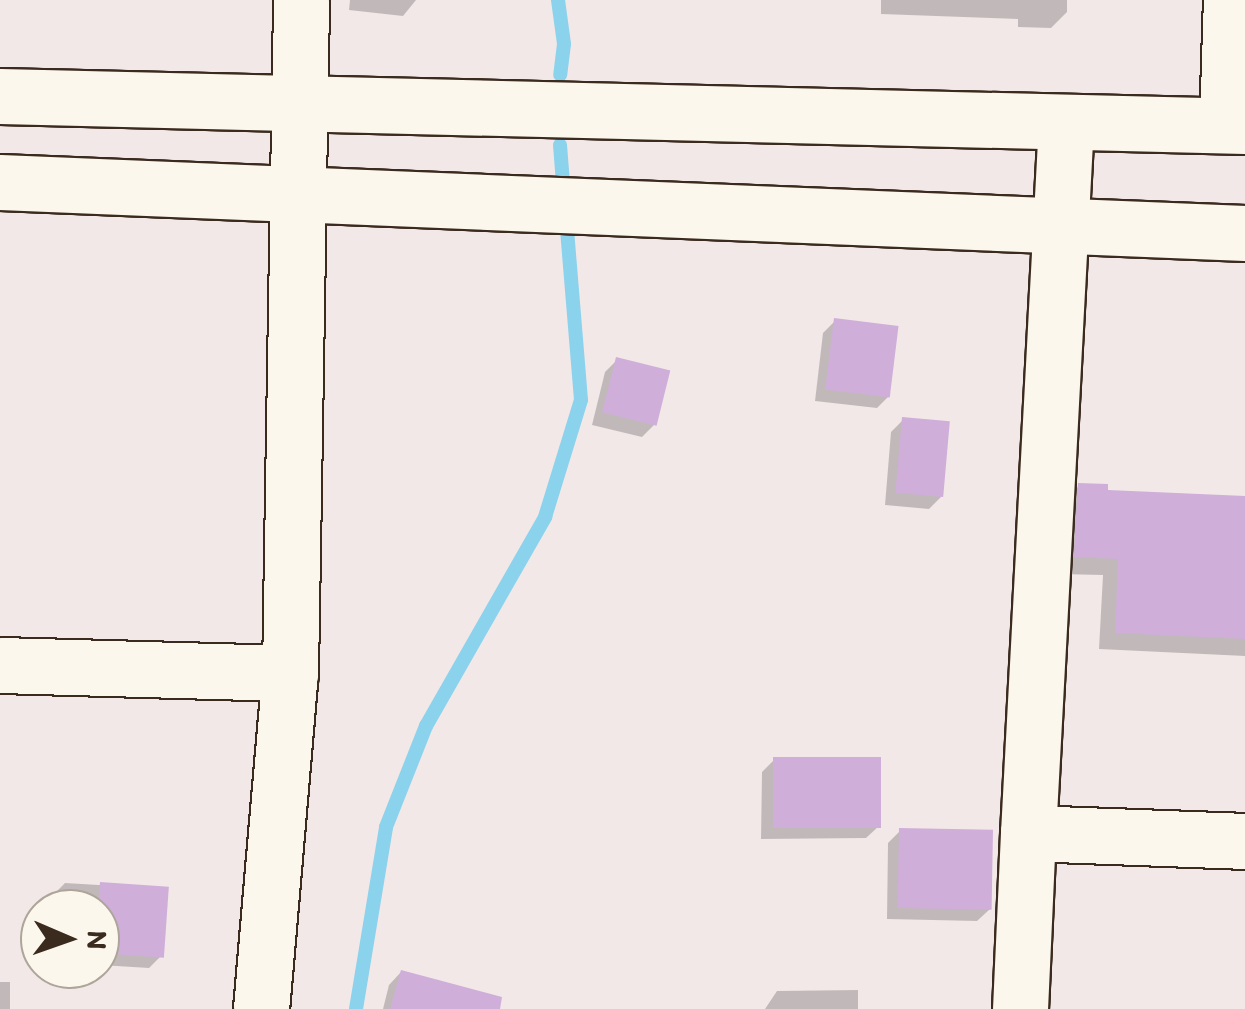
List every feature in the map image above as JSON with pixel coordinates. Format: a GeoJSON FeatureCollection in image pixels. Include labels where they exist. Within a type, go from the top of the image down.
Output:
{"type":"FeatureCollection","features":[{"type":"Feature","properties":{"kind":"street"},"geometry":{"type":"LineString","coordinates":[[261,1009],[290,674],[301,0]]}},
{"type":"Feature","properties":{"kind":"street"},"geometry":{"type":"LineString","coordinates":[[0,96],[1236,125],[1231,0]]}},
{"type":"Feature","properties":{"kind":"street"},"geometry":{"type":"LineString","coordinates":[[1020,1009],[1066,122]]}},
{"type":"Feature","properties":{"kind":"street"},"geometry":{"type":"LineString","coordinates":[[0,182],[1245,233]]}},
{"type":"Feature","properties":{"kind":"street"},"geometry":{"type":"LineString","coordinates":[[0,666],[290,674]]}},
{"type":"Feature","properties":{"kind":"street"},"geometry":{"type":"LineString","coordinates":[[1028,833],[1245,840]]}},
{"type":"Feature","properties":{"kind":"building"},"geometry":{"type":"Polygon","coordinates":[[[834,318],[899,326],[890,397],[825,389],[834,318]]]}},
{"type":"Feature","properties":{"kind":"building"},"geometry":{"type":"Polygon","coordinates":[[[616,357],[670,371],[657,426],[602,412],[616,357]]]}},
{"type":"Feature","properties":{"kind":"building"},"geometry":{"type":"Polygon","coordinates":[[[902,417],[950,421],[943,497],[895,493],[902,417]]]}},
{"type":"Feature","properties":{"kind":"building"},"geometry":{"type":"Polygon","coordinates":[[[1078,483],[1108,484],[1108,490],[1245,496],[1245,639],[1115,633],[1118,559],[1074,557],[1078,483]]]}},
{"type":"Feature","properties":{"kind":"building"},"geometry":{"type":"Polygon","coordinates":[[[773,757],[881,757],[881,828],[773,828],[773,757]]]}},
{"type":"Feature","properties":{"kind":"building"},"geometry":{"type":"Polygon","coordinates":[[[899,828],[993,830],[992,910],[898,908],[899,828]]]}},
{"type":"Feature","properties":{"kind":"building"},"geometry":{"type":"Polygon","coordinates":[[[100,882],[169,887],[164,958],[120,955],[120,889],[100,889],[100,882]]]}},
{"type":"Feature","properties":{"kind":"building"},"geometry":{"type":"Polygon","coordinates":[[[401,970],[502,997],[500,1009],[390,1009],[401,970]]]}},
{"type":"Feature","properties":{"kind":"waterway"},"geometry":{"type":"LineString","coordinates":[[558,0],[564,44],[560,75]]}},
{"type":"Feature","properties":{"kind":"waterway"},"geometry":{"type":"LineString","coordinates":[[560,145],[564,196]]}},
{"type":"Feature","properties":{"kind":"waterway"},"geometry":{"type":"LineString","coordinates":[[356,1009],[386,827],[426,726],[545,517],[581,400],[566,217]]}}]}
